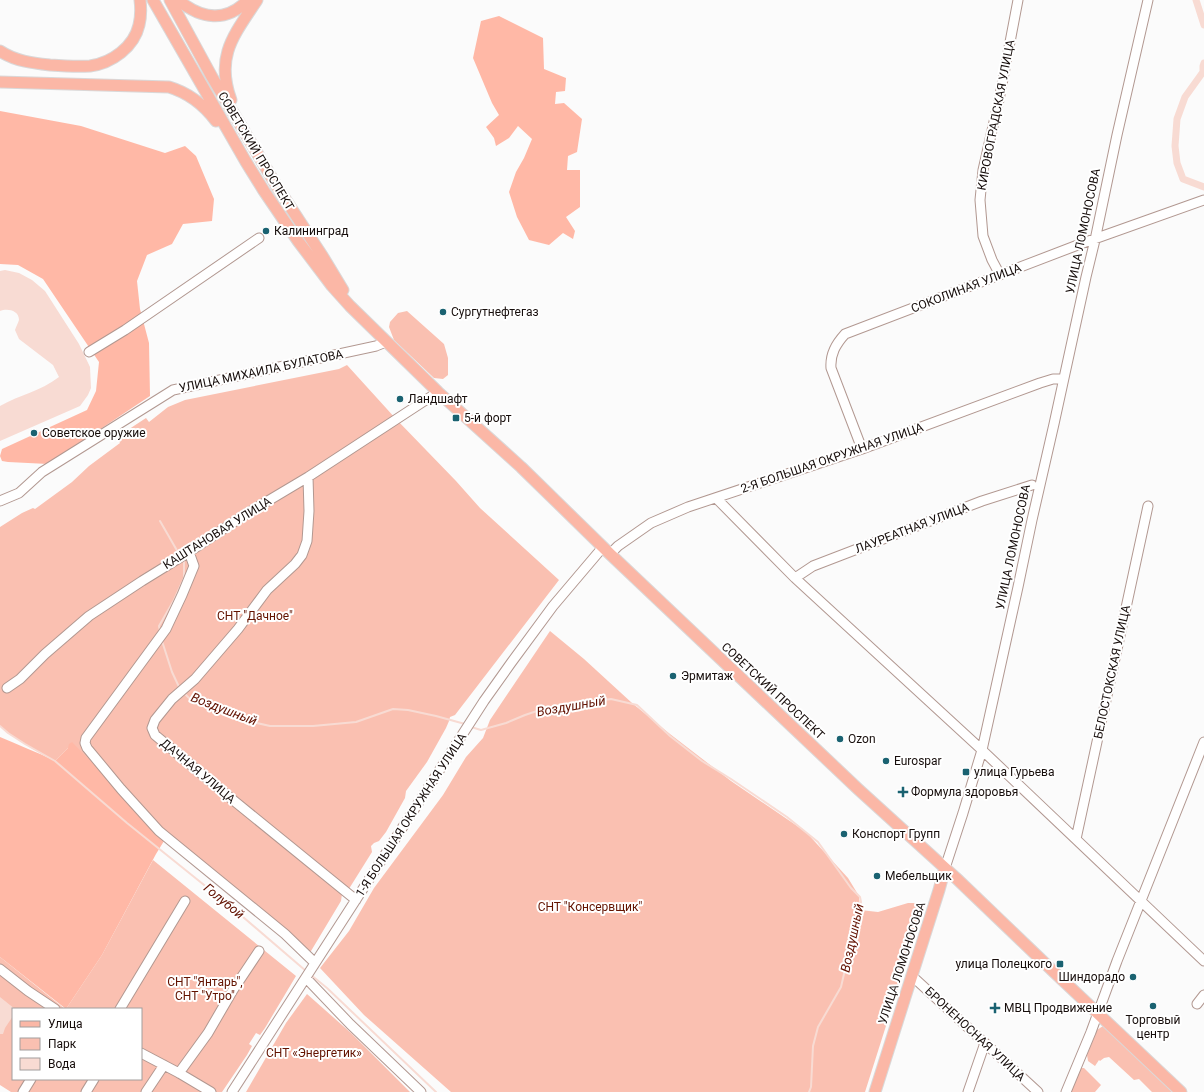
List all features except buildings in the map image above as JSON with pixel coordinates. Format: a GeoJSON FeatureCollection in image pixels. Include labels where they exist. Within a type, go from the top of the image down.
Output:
{"type":"FeatureCollection","features":[{"type":"Feature","properties":{"kind":"main road"},"geometry":{"type":"LineString","coordinates":[[0,51],[9,57],[29,63],[79,67],[92,66],[104,62],[115,57],[126,48],[134,37],[139,24],[141,9],[140,0]]}},
{"type":"Feature","properties":{"kind":"main road","name":"СОВЕТСКИЙ ПРОСПЕКТ"},"geometry":{"type":"LineString","coordinates":[[153,0],[246,162],[298,241],[332,286],[350,306],[438,392],[521,467],[606,551],[858,789],[945,868],[1181,1092]]}},
{"type":"Feature","properties":{"kind":"main road","name":"СОВЕТСКИЙ ПРОСПЕКТ"},"geometry":{"type":"LineString","coordinates":[[170,0],[212,77],[276,184],[352,304],[367,323]]}},
{"type":"Feature","properties":{"kind":"main road"},"geometry":{"type":"LineString","coordinates":[[178,0],[186,7],[198,13],[211,16],[222,16],[241,7],[248,0]]}},
{"type":"Feature","properties":{"kind":"main road"},"geometry":{"type":"LineString","coordinates":[[238,121],[224,77],[224,63],[235,33],[257,0]]}},
{"type":"Feature","properties":{"kind":"main road"},"geometry":{"type":"LineString","coordinates":[[0,82],[157,86],[180,90],[197,100],[209,112],[246,162]]}},
{"type":"Feature","properties":{"kind":"main road","name":"УЛИЦА ЛОМОНОСОВА"},"geometry":{"type":"LineString","coordinates":[[875,1092],[945,868]]}},
{"type":"Feature","properties":{"kind":"street","name":"КИРОВОГРАДСКАЯ УЛИЦА"},"geometry":{"type":"LineString","coordinates":[[1000,275],[992,260],[983,236],[980,200],[983,170],[999,100],[1018,0]]}},
{"type":"Feature","properties":{"kind":"street","name":"УЛИЦА ЛОМОНОСОВА"},"geometry":{"type":"LineString","coordinates":[[945,868],[982,750],[1148,0]]}},
{"type":"Feature","properties":{"kind":"street","name":"СОКОЛИНАЯ УЛИЦА"},"geometry":{"type":"LineString","coordinates":[[862,449],[831,368],[833,350],[845,334],[1204,200]]}},
{"type":"Feature","properties":{"kind":"street"},"geometry":{"type":"LineString","coordinates":[[89,352],[125,330],[259,238]]}},
{"type":"Feature","properties":{"kind":"street","name":"УЛИЦА МИХАИЛА БУЛАТОВА"},"geometry":{"type":"LineString","coordinates":[[0,501],[18,493],[42,472],[173,390],[376,346],[386,342]]}},
{"type":"Feature","properties":{"kind":"street","name":"2-Я БОЛЬШАЯ ОКРУЖНАЯ УЛИЦА"},"geometry":{"type":"LineString","coordinates":[[606,551],[618,546],[651,523],[688,507],[862,449],[1040,383],[1053,379],[1063,379]]}},
{"type":"Feature","properties":{"kind":"street","name":"КАШТАНОВАЯ УЛИЦА"},"geometry":{"type":"LineString","coordinates":[[7,688],[20,679],[45,654],[89,616],[246,514],[308,478],[438,392]]}},
{"type":"Feature","properties":{"kind":"street","name":"ДАЧНАЯ УЛИЦА"},"geometry":{"type":"LineString","coordinates":[[308,478],[309,510],[307,541],[302,555],[295,564],[267,590],[238,629],[195,679],[172,699],[154,720],[152,728],[155,735],[204,777],[356,900]]}},
{"type":"Feature","properties":{"kind":"street","name":"ЛАУРЕАТНАЯ УЛИЦА"},"geometry":{"type":"LineString","coordinates":[[795,578],[820,563],[982,501],[1032,485]]}},
{"type":"Feature","properties":{"kind":"street"},"geometry":{"type":"LineString","coordinates":[[716,498],[795,578],[982,750],[1204,961]]}},
{"type":"Feature","properties":{"kind":"street","name":"БЕЛОСТОКСКАЯ УЛИЦА"},"geometry":{"type":"LineString","coordinates":[[1076,839],[1148,506]]}},
{"type":"Feature","properties":{"kind":"street","name":"1-Я БОЛЬШАЯ ОКРУЖНАЯ УЛИЦА"},"geometry":{"type":"LineString","coordinates":[[232,1092],[484,701],[553,606],[606,551]]}},
{"type":"Feature","properties":{"kind":"street"},"geometry":{"type":"LineString","coordinates":[[189,552],[194,566],[166,629],[86,738],[85,743],[87,748],[121,789],[159,831],[280,930],[314,966]]}},
{"type":"Feature","properties":{"kind":"street"},"geometry":{"type":"LineString","coordinates":[[1066,1092],[1091,1032],[1204,742]]}},
{"type":"Feature","properties":{"kind":"street"},"geometry":{"type":"LineString","coordinates":[[121,1008],[185,901]]}},
{"type":"Feature","properties":{"kind":"street"},"geometry":{"type":"LineString","coordinates":[[180,1073],[208,1033],[233,990],[259,951]]}},
{"type":"Feature","properties":{"kind":"street"},"geometry":{"type":"LineString","coordinates":[[0,969],[28,991],[54,1008]]}},
{"type":"Feature","properties":{"kind":"street","name":"БРОНЕНОСНАЯ УЛИЦА"},"geometry":{"type":"LineString","coordinates":[[912,976],[1038,1092]]}},
{"type":"Feature","properties":{"kind":"street"},"geometry":{"type":"LineString","coordinates":[[306,978],[350,1024],[421,1092]]}},
{"type":"Feature","properties":{"kind":"street"},"geometry":{"type":"LineString","coordinates":[[1197,1004],[1204,995]]}},
{"type":"Feature","properties":{"kind":"street"},"geometry":{"type":"LineString","coordinates":[[968,1092],[985,1043]]}},
{"type":"Feature","properties":{"kind":"street"},"geometry":{"type":"LineString","coordinates":[[142,1054],[180,1073],[211,1092]]}},
{"type":"Feature","properties":{"kind":"street"},"geometry":{"type":"LineString","coordinates":[[146,1092],[164,1065]]}},
{"type":"Feature","properties":{"kind":"street"},"geometry":{"type":"LineString","coordinates":[[23,1092],[30,1080]]}},
{"type":"Feature","properties":{"kind":"street"},"geometry":{"type":"LineString","coordinates":[[86,1092],[93,1080]]}},
{"type":"Feature","properties":{"kind":"green space"},"geometry":{"type":"Polygon","coordinates":[[[407,311],[444,344],[448,358],[448,375],[443,379],[434,378],[394,340],[389,327],[390,322],[398,313],[407,311]]]}},
{"type":"Feature","properties":{"kind":"green space","name":"СНТ \"Дачное\""},"geometry":{"type":"Polygon","coordinates":[[[347,365],[480,508],[559,580],[455,715],[450,717],[446,728],[427,762],[406,791],[405,798],[386,832],[379,841],[371,846],[372,852],[347,892],[342,894],[341,901],[308,956],[164,841],[68,748],[55,761],[19,741],[0,726],[0,527],[22,513],[33,508],[35,509],[72,482],[89,466],[120,443],[117,437],[146,418],[149,422],[168,407],[185,400],[339,369],[347,365]]]}},
{"type":"Feature","properties":{"kind":"green space","name":"СНТ \"Консервщик\""},"geometry":{"type":"Polygon","coordinates":[[[550,631],[584,659],[632,703],[670,734],[731,781],[806,832],[848,878],[859,896],[860,910],[878,912],[908,903],[925,903],[865,1092],[451,1092],[364,1015],[320,968],[349,931],[374,888],[443,795],[466,757],[483,738],[490,720],[550,631]]]}},
{"type":"Feature","properties":{"kind":"green space","name":"СНТ \"Янтарь\", СНТ \"Утро\""},"geometry":{"type":"Polygon","coordinates":[[[153,860],[296,976],[265,1028],[260,1035],[256,1033],[249,1044],[252,1046],[247,1055],[222,1092],[11,1092],[0,1085],[0,957],[64,1008],[12,1008],[12,1080],[142,1080],[142,1008],[67,1008],[102,955],[153,860]]]}},
{"type":"Feature","properties":{"kind":"green space","name":"СНТ «Энергетик»"},"geometry":{"type":"Polygon","coordinates":[[[307,994],[351,1033],[410,1092],[246,1092],[286,1023],[307,994]]]}},
{"type":"Feature","properties":{"kind":"green space"},"geometry":{"type":"Polygon","coordinates":[[[1103,1026],[1172,1092],[1152,1092],[1139,1079],[1134,1080],[1109,1057],[1100,1061],[1099,1060],[1095,1066],[1088,1061],[1087,1055],[1097,1030],[1103,1026]]]}},
{"type":"Feature","properties":{"kind":"green space"},"geometry":{"type":"Polygon","coordinates":[[[1080,1068],[1084,1068],[1101,1085],[1095,1092],[1071,1092],[1080,1068]]]}},
{"type":"Feature","properties":{"kind":"shaded area"},"geometry":{"type":"Polygon","coordinates":[[[499,16],[543,38],[544,69],[566,78],[565,91],[556,92],[555,104],[564,103],[582,119],[577,152],[568,156],[567,170],[580,170],[580,207],[566,217],[575,231],[573,239],[563,233],[549,245],[529,240],[517,217],[509,192],[516,172],[532,139],[518,126],[509,138],[496,146],[494,138],[486,127],[499,115],[492,103],[473,58],[481,21],[499,16]]]}},
{"type":"Feature","properties":{"kind":"shaded area"},"geometry":{"type":"Polygon","coordinates":[[[0,111],[81,126],[165,153],[185,146],[196,156],[214,199],[212,221],[183,224],[172,244],[147,255],[137,281],[140,309],[149,343],[150,396],[48,464],[2,461],[0,456],[2,449],[87,410],[96,391],[99,362],[43,279],[18,265],[0,264],[0,111]]]}},
{"type":"Feature","properties":{"kind":"shaded area"},"geometry":{"type":"Polygon","coordinates":[[[0,737],[55,761],[72,742],[112,783],[139,815],[164,841],[102,955],[67,1008],[0,957],[0,737]]]}},
{"type":"Feature","properties":{"kind":"water"},"geometry":{"type":"Polygon","coordinates":[[[5,270],[19,273],[32,280],[45,291],[79,344],[90,367],[91,388],[80,406],[0,441],[0,406],[45,386],[59,377],[53,365],[19,339],[15,330],[19,320],[17,314],[9,310],[0,311],[0,271],[5,270]]]}},
{"type":"Feature","properties":{"kind":"water"},"geometry":{"type":"Polygon","coordinates":[[[0,997],[14,1008],[12,1008],[12,1018],[3,1034],[0,1034],[0,997]]]}},
{"type":"Feature","properties":{"kind":"waterway"},"geometry":{"type":"LineString","coordinates":[[1196,0],[1204,25]]}},
{"type":"Feature","properties":{"kind":"waterway"},"geometry":{"type":"LineString","coordinates":[[1204,63],[1203,72],[1185,97],[1177,119],[1175,146],[1177,163],[1183,179],[1204,187]]}},
{"type":"Feature","properties":{"kind":"waterway","name":"Воздушный"},"geometry":{"type":"LineString","coordinates":[[160,521],[179,554]]}},
{"type":"Feature","properties":{"kind":"waterway","name":"Воздушный"},"geometry":{"type":"LineString","coordinates":[[160,631],[159,626],[174,600],[184,578],[183,560]]}},
{"type":"Feature","properties":{"kind":"waterway","name":"Воздушный"},"geometry":{"type":"LineString","coordinates":[[162,641],[172,672],[180,689]]}},
{"type":"Feature","properties":{"kind":"waterway","name":"Воздушный"},"geometry":{"type":"LineString","coordinates":[[183,692],[189,698],[221,711],[248,721],[270,726],[313,726],[356,722],[393,709],[408,710],[465,724]]}},
{"type":"Feature","properties":{"kind":"waterway","name":"Воздушный"},"geometry":{"type":"LineString","coordinates":[[471,727],[481,730],[506,723],[546,708],[566,706],[571,708],[575,704],[611,699],[637,705],[670,736],[702,761],[787,817],[818,842],[851,888],[860,897],[861,902],[855,933],[841,987],[818,1027],[813,1046],[811,1087],[809,1092]]}},
{"type":"Feature","properties":{"kind":"waterway","name":"Голубой"},"geometry":{"type":"LineString","coordinates":[[0,726],[25,744],[55,761],[127,823],[229,905],[306,971]]}},
{"type":"Feature","properties":{"kind":"waterway","name":"Голубой"},"geometry":{"type":"LineString","coordinates":[[311,975],[327,988],[436,1092]]}},
{"type":"Feature","properties":{"kind":"place","name":"Калининград"},"geometry":{"type":"Point","coordinates":[266,231]}},
{"type":"Feature","properties":{"kind":"place","name":"Сургутнефтегаз"},"geometry":{"type":"Point","coordinates":[443,312]}},
{"type":"Feature","properties":{"kind":"place","name":"Ландшафт"},"geometry":{"type":"Point","coordinates":[400,399]}},
{"type":"Feature","properties":{"kind":"place","name":"5-й форт"},"geometry":{"type":"Point","coordinates":[456,418]}},
{"type":"Feature","properties":{"kind":"place","name":"Советское оружие"},"geometry":{"type":"Point","coordinates":[34,433]}},
{"type":"Feature","properties":{"kind":"place","name":"Эрмитаж"},"geometry":{"type":"Point","coordinates":[673,676]}},
{"type":"Feature","properties":{"kind":"place","name":"Ozon"},"geometry":{"type":"Point","coordinates":[840,739]}},
{"type":"Feature","properties":{"kind":"place","name":"Eurospar"},"geometry":{"type":"Point","coordinates":[886,761]}},
{"type":"Feature","properties":{"kind":"place","name":"улица Гурьева"},"geometry":{"type":"Point","coordinates":[966,772]}},
{"type":"Feature","properties":{"kind":"place","name":"Формула здоровья"},"geometry":{"type":"Point","coordinates":[903,792]}},
{"type":"Feature","properties":{"kind":"place","name":"Конспорт Групп"},"geometry":{"type":"Point","coordinates":[844,834]}},
{"type":"Feature","properties":{"kind":"place","name":"Мебельщик"},"geometry":{"type":"Point","coordinates":[877,876]}},
{"type":"Feature","properties":{"kind":"place","name":"улица Полецкого"},"geometry":{"type":"Point","coordinates":[1060,964]}},
{"type":"Feature","properties":{"kind":"place","name":"Шиндорадо"},"geometry":{"type":"Point","coordinates":[1133,977]}},
{"type":"Feature","properties":{"kind":"place","name":"Торговый центр"},"geometry":{"type":"Point","coordinates":[1153,1006]}},
{"type":"Feature","properties":{"kind":"place","name":"МВЦ Продвижение"},"geometry":{"type":"Point","coordinates":[995,1008]}}]}
